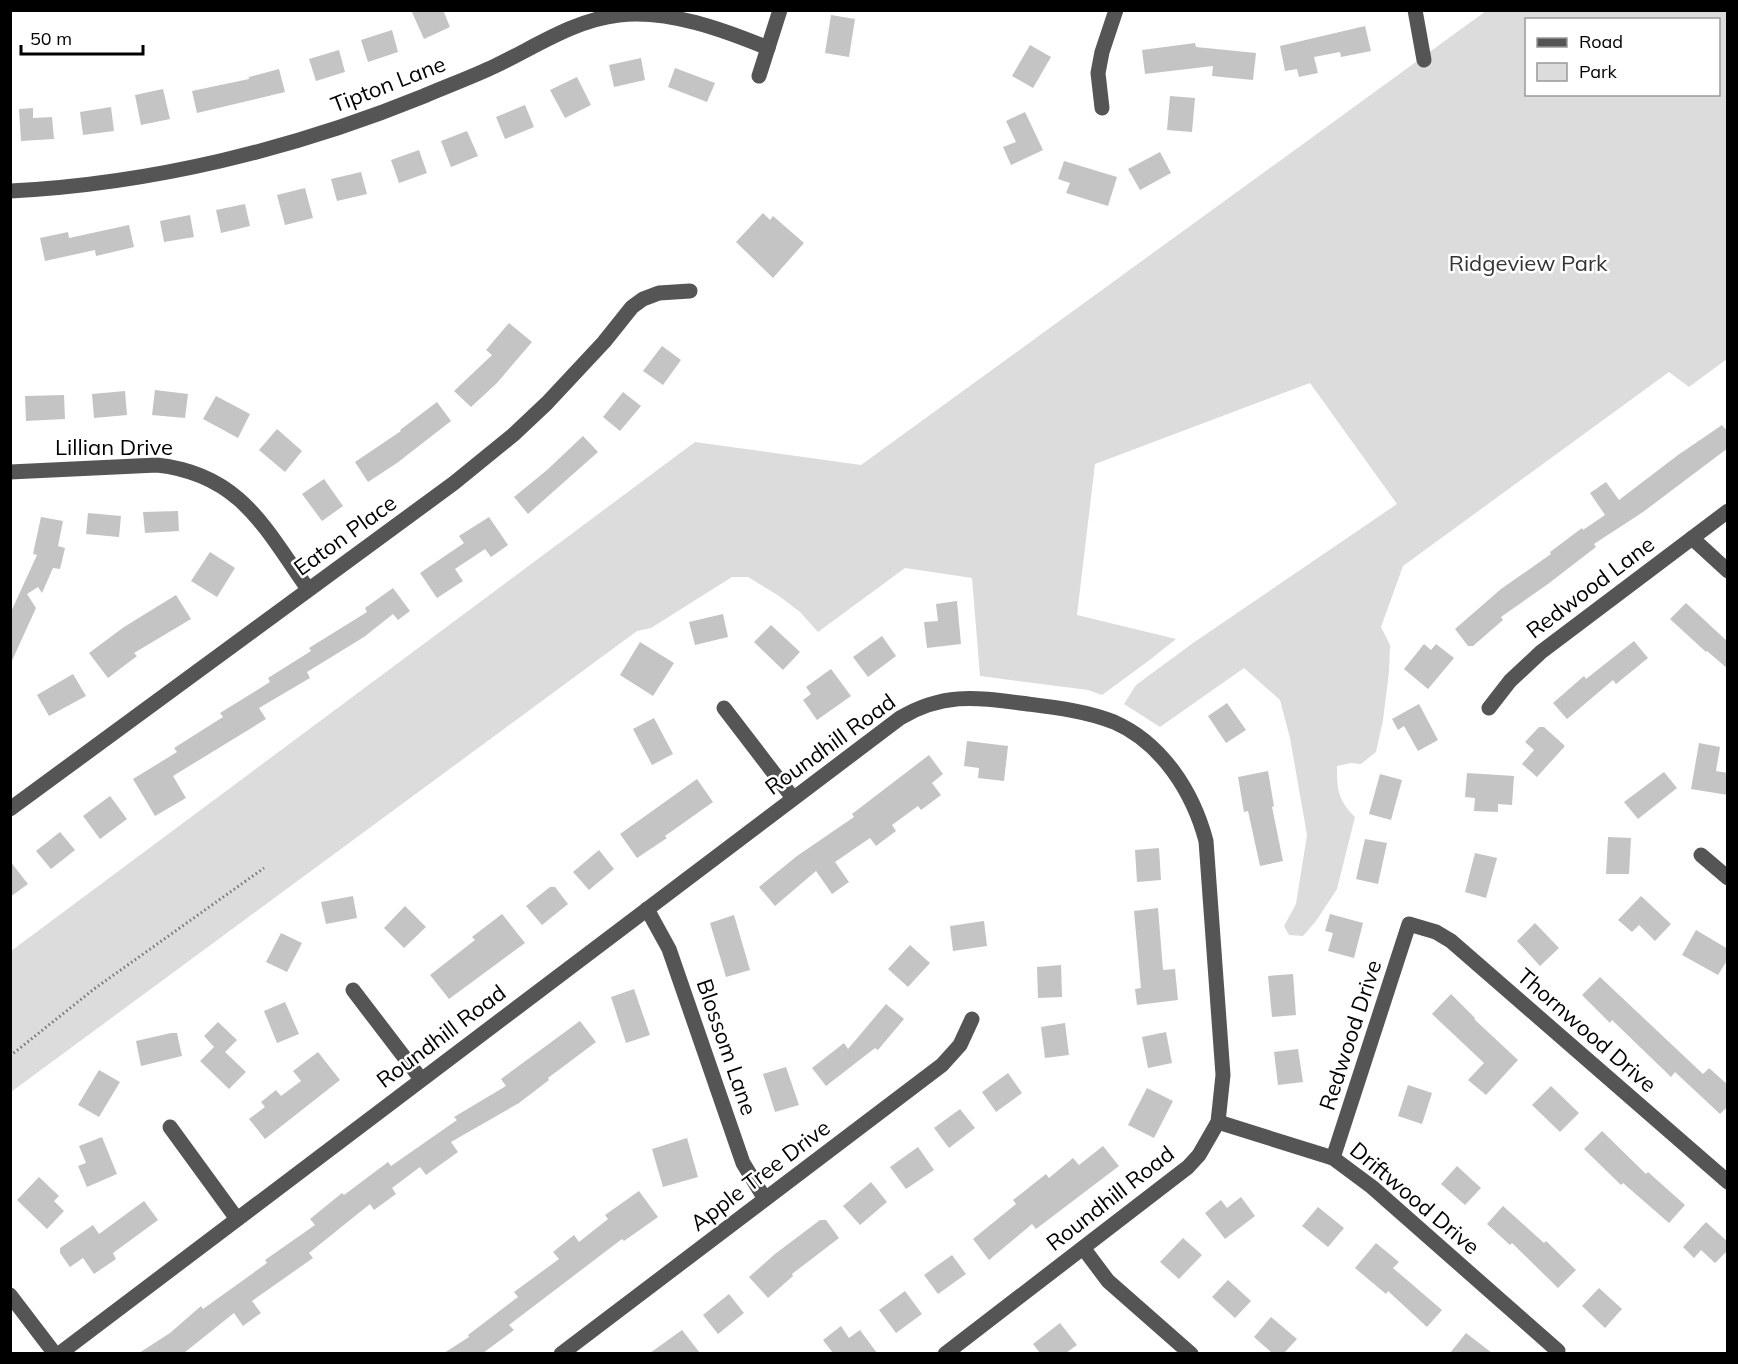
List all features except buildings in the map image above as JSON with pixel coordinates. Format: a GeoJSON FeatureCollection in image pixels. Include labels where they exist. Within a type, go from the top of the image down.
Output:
{"type":"FeatureCollection","features":[{"type":"Feature","properties":{"kind":"street"},"geometry":{"type":"LineString","coordinates":[[759,76],[780,10]]}},
{"type":"Feature","properties":{"kind":"street"},"geometry":{"type":"LineString","coordinates":[[1102,108],[1098,73],[1102,52],[1116,10]]}},
{"type":"Feature","properties":{"kind":"street"},"geometry":{"type":"LineString","coordinates":[[1415,10],[1424,60]]}},
{"type":"Feature","properties":{"kind":"street","name":"Tipton Lane"},"geometry":{"type":"LineString","coordinates":[[10,191],[90,183],[162,172],[230,158],[298,140],[422,97],[493,66],[566,30],[606,17],[638,14],[672,17],[768,48]]}},
{"type":"Feature","properties":{"kind":"street","name":"Eaton Place"},"geometry":{"type":"LineString","coordinates":[[10,809],[454,483],[513,435],[570,380],[632,307],[659,293],[690,291]]}},
{"type":"Feature","properties":{"kind":"street","name":"Lillian Drive"},"geometry":{"type":"LineString","coordinates":[[10,472],[157,465],[174,467],[204,476],[242,501],[257,518],[308,589]]}},
{"type":"Feature","properties":{"kind":"street","name":"Redwood Lane"},"geometry":{"type":"LineString","coordinates":[[1489,708],[1510,681],[1542,652],[1728,511]]}},
{"type":"Feature","properties":{"kind":"street"},"geometry":{"type":"LineString","coordinates":[[1692,538],[1728,571]]}},
{"type":"Feature","properties":{"kind":"street","name":"Roundhill Road"},"geometry":{"type":"LineString","coordinates":[[57,1353],[900,718],[913,710],[948,699],[976,697],[1062,708],[1113,722],[1141,739],[1164,759],[1183,784],[1196,810],[1206,841],[1223,1075],[1218,1122],[1199,1155],[1188,1167],[1084,1249],[945,1353]]}},
{"type":"Feature","properties":{"kind":"street"},"geometry":{"type":"LineString","coordinates":[[724,708],[792,798]]}},
{"type":"Feature","properties":{"kind":"street"},"geometry":{"type":"LineString","coordinates":[[1701,855],[1728,878]]}},
{"type":"Feature","properties":{"kind":"street","name":"Blossom Lane"},"geometry":{"type":"LineString","coordinates":[[647,909],[669,950],[743,1163],[765,1199]]}},
{"type":"Feature","properties":{"kind":"street","name":"Redwood Drive"},"geometry":{"type":"LineString","coordinates":[[1333,1158],[1409,924]]}},
{"type":"Feature","properties":{"kind":"street","name":"Thornwood Drive"},"geometry":{"type":"LineString","coordinates":[[1409,924],[1436,932],[1451,941],[1728,1182]]}},
{"type":"Feature","properties":{"kind":"street"},"geometry":{"type":"LineString","coordinates":[[353,990],[421,1079]]}},
{"type":"Feature","properties":{"kind":"street","name":"Apple Tree Drive"},"geometry":{"type":"LineString","coordinates":[[561,1353],[942,1065],[960,1045],[972,1019]]}},
{"type":"Feature","properties":{"kind":"street","name":"Driftwood Drive"},"geometry":{"type":"LineString","coordinates":[[1218,1122],[1333,1158],[1372,1187],[1558,1351]]}},
{"type":"Feature","properties":{"kind":"street"},"geometry":{"type":"LineString","coordinates":[[170,1127],[237,1219]]}},
{"type":"Feature","properties":{"kind":"street"},"geometry":{"type":"LineString","coordinates":[[1084,1249],[1108,1281],[1191,1353]]}},
{"type":"Feature","properties":{"kind":"street"},"geometry":{"type":"LineString","coordinates":[[10,1295],[57,1353]]}},
{"type":"Feature","properties":{"kind":"path"},"geometry":{"type":"LineString","coordinates":[[10,1056],[94,989],[264,868]]}},
{"type":"Feature","properties":{"kind":"green space","name":"Ridgeview Park"},"geometry":{"type":"Polygon","coordinates":[[[1486,11],[1727,11],[1727,359],[1689,387],[1669,372],[1403,566],[1381,627],[1390,645],[1389,672],[1376,752],[1361,764],[1351,763],[1337,766],[1337,782],[1342,800],[1355,817],[1337,889],[1303,936],[1289,935],[1284,926],[1296,904],[1307,835],[1290,738],[1280,700],[1244,668],[1160,727],[1124,704],[1136,685],[1193,643],[1397,504],[1310,383],[1095,464],[1077,615],[1176,639],[1102,695],[1088,690],[980,676],[972,578],[905,568],[818,632],[800,612],[779,596],[748,577],[732,577],[651,628],[637,631],[11,1092],[11,951],[695,442],[861,465],[1486,11]]]}}]}
